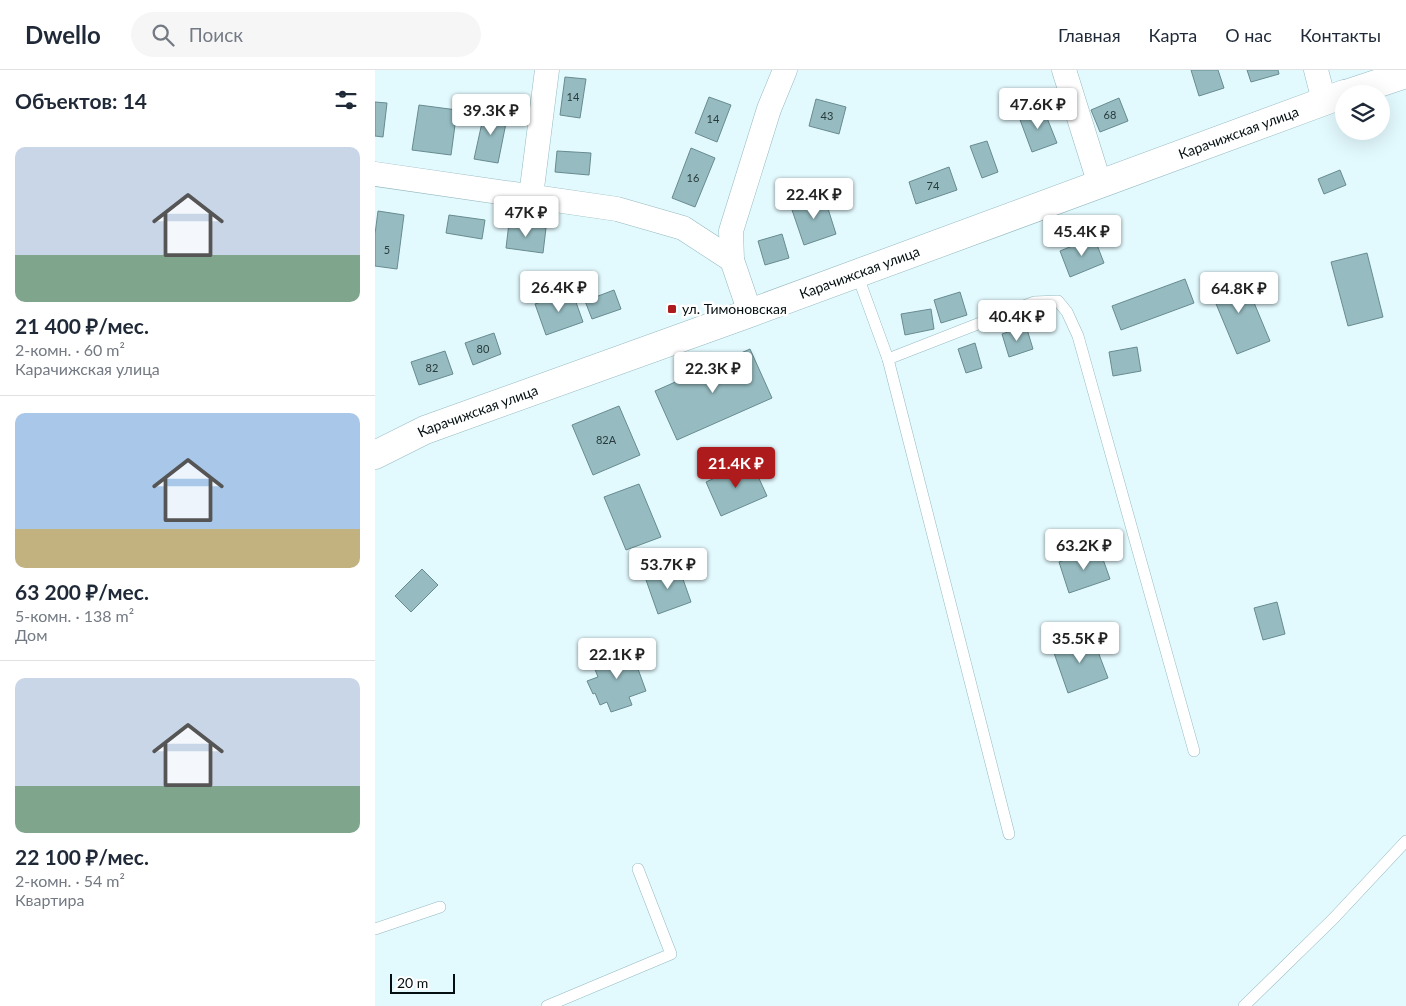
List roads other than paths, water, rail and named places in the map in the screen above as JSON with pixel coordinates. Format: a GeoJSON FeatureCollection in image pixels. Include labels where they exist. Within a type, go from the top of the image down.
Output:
{"type":"FeatureCollection","features":[{"type":"Feature","properties":{"kind":"main road","name":"Карачижская улица"},"geometry":{"type":"LineString","coordinates":[[1372,85],[1406,74]]}},
{"type":"Feature","properties":{"kind":"main road","name":"Карачижская улица"},"geometry":{"type":"LineString","coordinates":[[375,455],[425,430],[857,274],[1335,97]]}},
{"type":"Feature","properties":{"kind":"street"},"geometry":{"type":"LineString","coordinates":[[531,196],[547,70]]}},
{"type":"Feature","properties":{"kind":"street"},"geometry":{"type":"LineString","coordinates":[[750,313],[732,260],[731,231],[769,109],[785,70]]}},
{"type":"Feature","properties":{"kind":"street"},"geometry":{"type":"LineString","coordinates":[[1064,70],[1100,185]]}},
{"type":"Feature","properties":{"kind":"street"},"geometry":{"type":"LineString","coordinates":[[1315,70],[1335,93]]}},
{"type":"Feature","properties":{"kind":"street"},"geometry":{"type":"LineString","coordinates":[[375,174],[617,209],[683,228],[732,260]]}},
{"type":"Feature","properties":{"kind":"lane"},"geometry":{"type":"LineString","coordinates":[[857,274],[888,359],[1009,834]]}},
{"type":"Feature","properties":{"kind":"lane"},"geometry":{"type":"LineString","coordinates":[[888,359],[1034,302],[1058,301],[1067,312],[1078,336],[1194,751]]}},
{"type":"Feature","properties":{"kind":"lane"},"geometry":{"type":"LineString","coordinates":[[1244,1006],[1334,918],[1406,841]]}},
{"type":"Feature","properties":{"kind":"lane"},"geometry":{"type":"LineString","coordinates":[[547,1006],[671,954],[638,870]]}},
{"type":"Feature","properties":{"kind":"lane"},"geometry":{"type":"LineString","coordinates":[[375,929],[440,907]]}},
{"type":"Feature","properties":{"kind":"place","name":"ул. Тимоновская"},"geometry":{"type":"Point","coordinates":[672,309]}}]}
